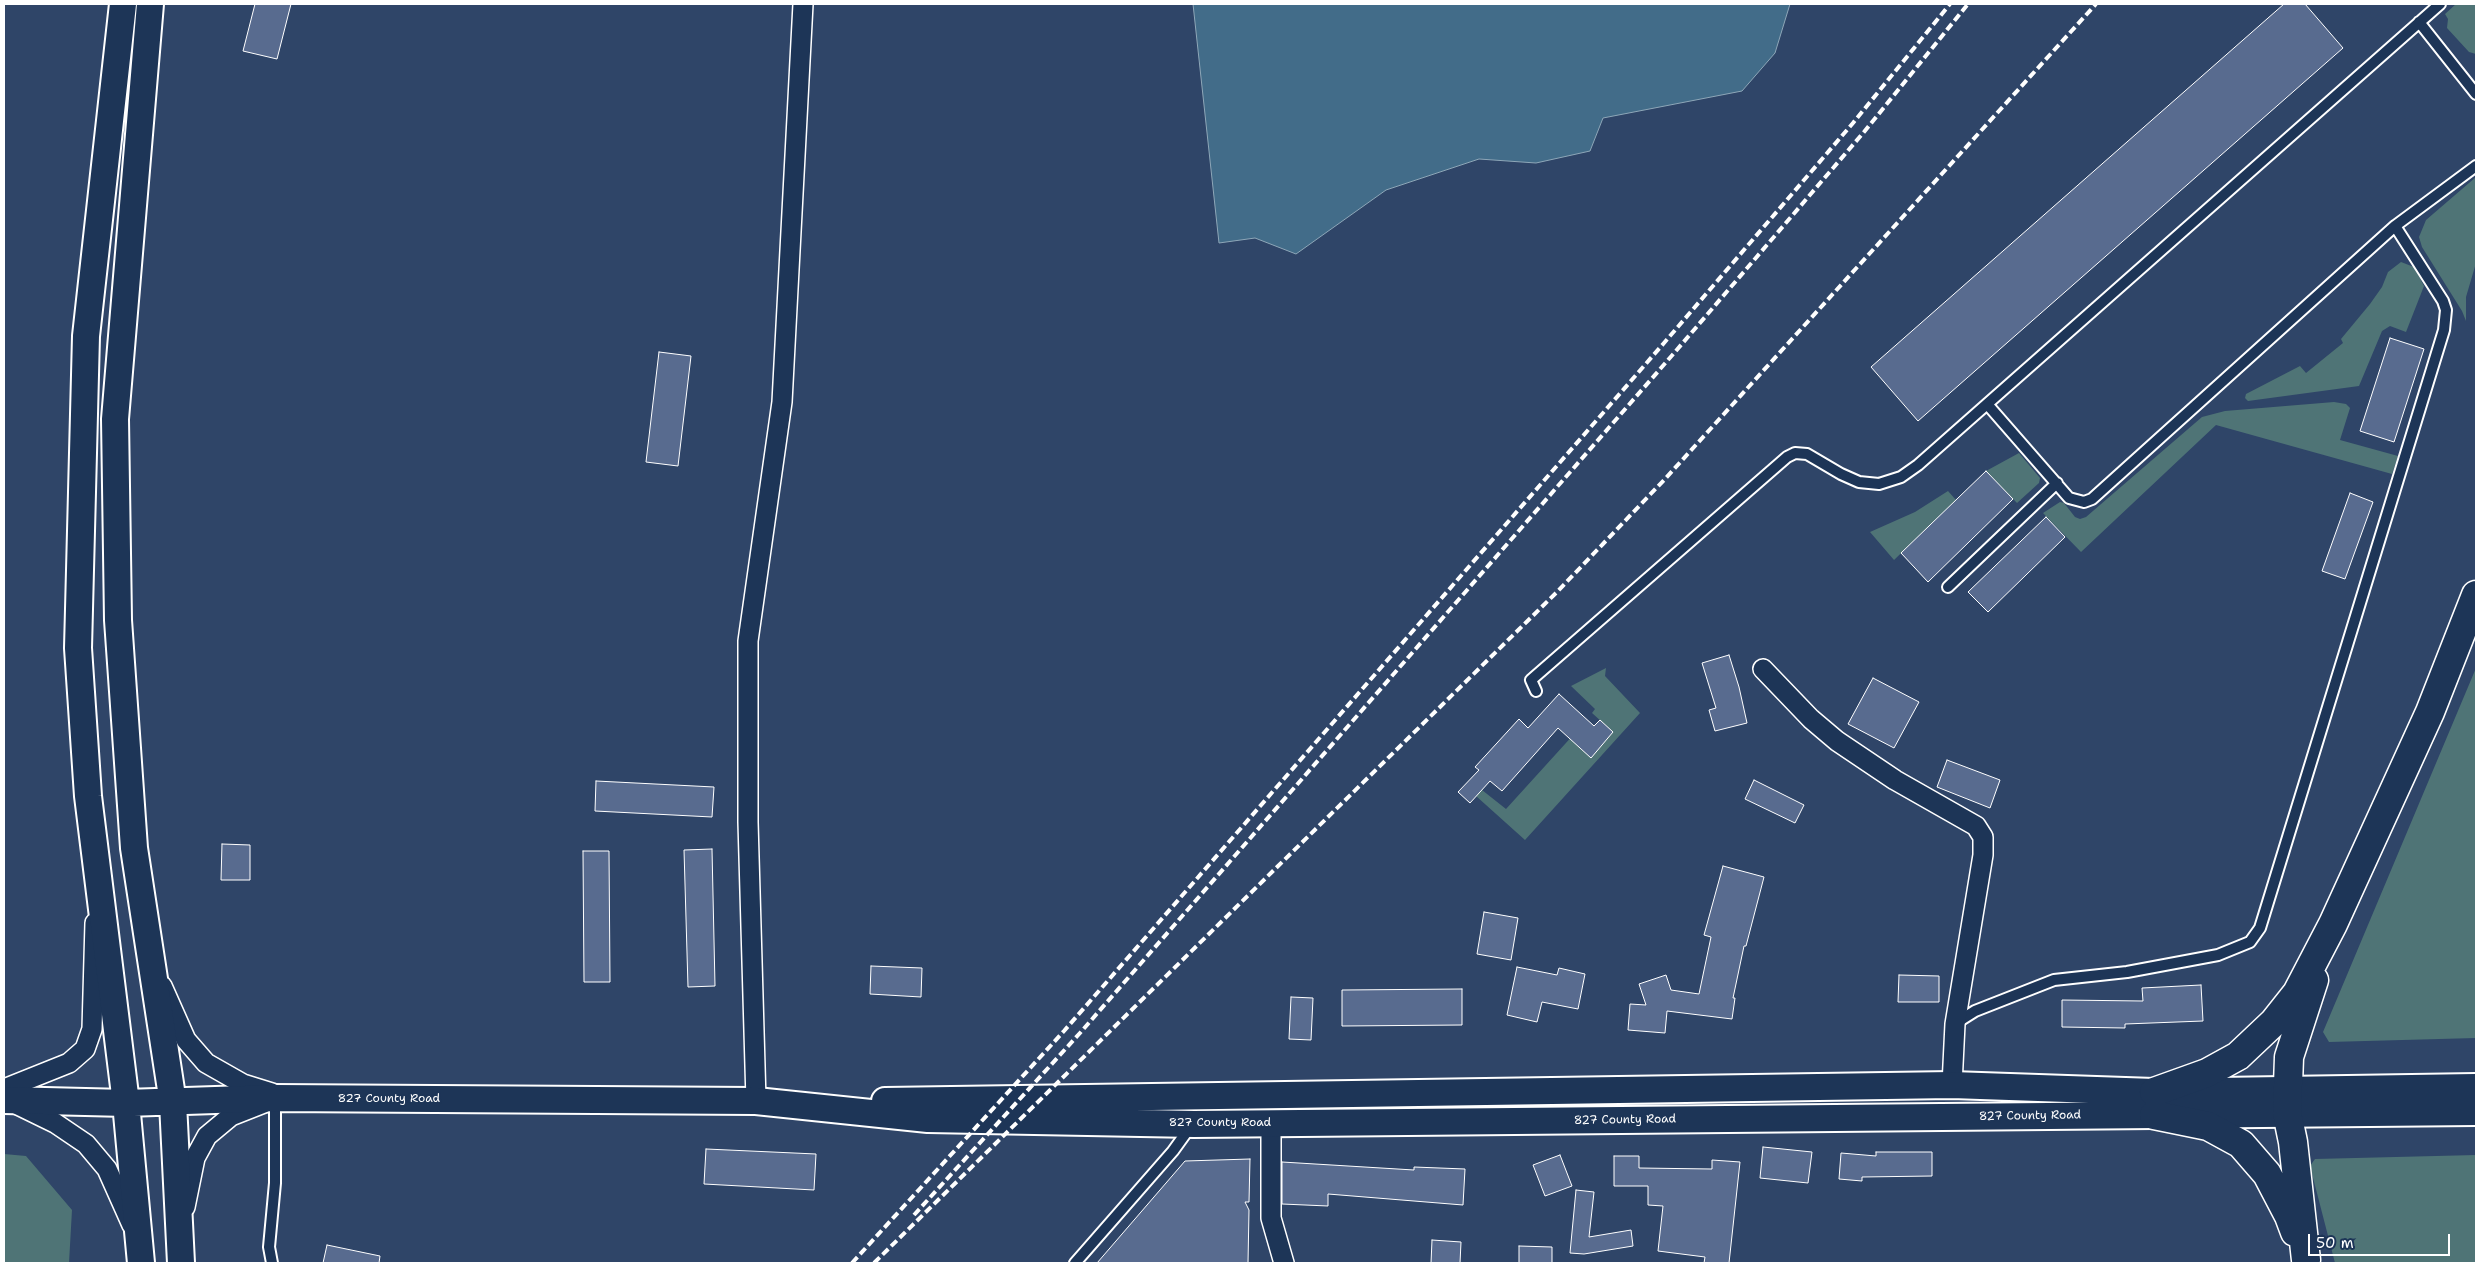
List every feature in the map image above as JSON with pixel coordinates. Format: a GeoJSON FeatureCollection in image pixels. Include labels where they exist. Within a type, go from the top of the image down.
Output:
{"type":"FeatureCollection","features":[{"type":"Feature","properties":{"kind":"highway"},"geometry":{"type":"LineString","coordinates":[[2154,1104],[2228,1063],[2252,1045],[2274,1022],[2297,993],[2333,924],[2430,712],[2476,595]]}},
{"type":"Feature","properties":{"kind":"highway"},"geometry":{"type":"LineString","coordinates":[[2306,1262],[2288,1101],[2289,1057],[2333,924]]}},
{"type":"Feature","properties":{"kind":"highway"},"geometry":{"type":"LineString","coordinates":[[2154,1104],[2208,1126],[2242,1144],[2267,1174],[2289,1216],[2306,1262]]}},
{"type":"Feature","properties":{"kind":"main road"},"geometry":{"type":"LineString","coordinates":[[123,4],[86,336],[78,648],[88,796],[126,1103],[140,1252]]}},
{"type":"Feature","properties":{"kind":"main road"},"geometry":{"type":"LineString","coordinates":[[150,4],[115,419],[118,620],[134,848],[173,1103],[180,1251]]}},
{"type":"Feature","properties":{"kind":"main road","name":"827 County Road"},"geometry":{"type":"LineString","coordinates":[[4,1096],[126,1103],[173,1103],[282,1098],[766,1102],[1952,1085],[2154,1104]]}},
{"type":"Feature","properties":{"kind":"main road","name":"827 County Road"},"geometry":{"type":"LineString","coordinates":[[766,1102],[928,1119],[1194,1124],[2288,1101],[2476,1087]]}},
{"type":"Feature","properties":{"kind":"main road","name":"827 County Road"},"geometry":{"type":"LineString","coordinates":[[2288,1101],[2476,1112]]}},
{"type":"Feature","properties":{"kind":"street"},"geometry":{"type":"LineString","coordinates":[[766,1102],[748,822],[748,641],[782,402],[803,4]]}},
{"type":"Feature","properties":{"kind":"street"},"geometry":{"type":"LineString","coordinates":[[1763,669],[1811,718],[1837,741],[1895,780],[1976,826],[1983,837],[1982,855],[1955,1024],[1952,1085]]}},
{"type":"Feature","properties":{"kind":"street"},"geometry":{"type":"LineString","coordinates":[[4,1096],[69,1063],[85,1049],[92,1029],[98,876]]}},
{"type":"Feature","properties":{"kind":"street"},"geometry":{"type":"LineString","coordinates":[[152,963],[186,1040],[206,1063],[243,1084],[282,1098]]}},
{"type":"Feature","properties":{"kind":"street"},"geometry":{"type":"LineString","coordinates":[[4,1096],[54,1123],[86,1144],[107,1169],[140,1252]]}},
{"type":"Feature","properties":{"kind":"street"},"geometry":{"type":"LineString","coordinates":[[180,1251],[194,1158],[207,1136],[231,1116],[282,1098]]}},
{"type":"Feature","properties":{"kind":"street"},"geometry":{"type":"LineString","coordinates":[[1271,1123],[1271,1218],[1284,1263]]}},
{"type":"Feature","properties":{"kind":"lane"},"geometry":{"type":"LineString","coordinates":[[1536,691],[1531,680],[1787,457],[1796,453],[1806,454],[1859,482],[1879,484],[1901,477],[1918,465],[2440,4]]}},
{"type":"Feature","properties":{"kind":"lane"},"geometry":{"type":"LineString","coordinates":[[2419,22],[2476,94]]}},
{"type":"Feature","properties":{"kind":"lane"},"geometry":{"type":"LineString","coordinates":[[1987,404],[2069,498],[2084,502],[2092,499],[2395,226],[2476,166]]}},
{"type":"Feature","properties":{"kind":"lane"},"geometry":{"type":"LineString","coordinates":[[1955,1024],[1975,1011],[2054,980],[2126,972],[2218,955],[2250,942],[2260,928],[2444,330],[2446,310],[2442,301],[2395,226]]}},
{"type":"Feature","properties":{"kind":"lane"},"geometry":{"type":"LineString","coordinates":[[1948,587],[2057,483]]}},
{"type":"Feature","properties":{"kind":"lane"},"geometry":{"type":"LineString","coordinates":[[272,1263],[269,1247],[282,1098]]}},
{"type":"Feature","properties":{"kind":"lane"},"geometry":{"type":"LineString","coordinates":[[1075,1263],[1173,1151],[1194,1124]]}},
{"type":"Feature","properties":{"kind":"green space"},"geometry":{"type":"Polygon","coordinates":[[[2456,4],[2476,4],[2476,54],[2469,52],[2447,28],[2448,19],[2445,14],[2456,4]]]}},
{"type":"Feature","properties":{"kind":"green space"},"geometry":{"type":"Polygon","coordinates":[[[2476,177],[2476,263],[2466,297],[2466,321],[2462,311],[2422,247],[2419,237],[2426,220],[2476,177]]]}},
{"type":"Feature","properties":{"kind":"green space"},"geometry":{"type":"Polygon","coordinates":[[[2401,262],[2414,267],[2424,286],[2406,332],[2390,326],[2382,331],[2359,386],[2248,401],[2245,398],[2246,394],[2300,366],[2306,373],[2343,343],[2341,339],[2382,287],[2388,272],[2401,262]]]}},
{"type":"Feature","properties":{"kind":"green space"},"geometry":{"type":"Polygon","coordinates":[[[2334,402],[2346,404],[2350,408],[2340,440],[2398,456],[2392,474],[2216,425],[2081,552],[2043,513],[2060,502],[2064,503],[2075,517],[2080,519],[2086,517],[2202,417],[2225,411],[2334,402]]]}},
{"type":"Feature","properties":{"kind":"green space"},"geometry":{"type":"Polygon","coordinates":[[[2019,453],[2040,478],[2039,483],[2017,503],[1986,471],[2019,453]]]}},
{"type":"Feature","properties":{"kind":"green space"},"geometry":{"type":"Polygon","coordinates":[[[1948,491],[1956,500],[1894,560],[1870,532],[1915,512],[1948,491]]]}},
{"type":"Feature","properties":{"kind":"green space"},"geometry":{"type":"Polygon","coordinates":[[[1606,668],[1605,676],[1640,713],[1525,840],[1476,796],[1482,790],[1506,809],[1585,722],[1577,745],[1591,757],[1613,732],[1592,713],[1595,709],[1571,686],[1606,668]]]}},
{"type":"Feature","properties":{"kind":"green space"},"geometry":{"type":"Polygon","coordinates":[[[2476,668],[2476,1038],[2329,1042],[2323,1032],[2476,668]]]}},
{"type":"Feature","properties":{"kind":"green space"},"geometry":{"type":"Polygon","coordinates":[[[4,1154],[26,1156],[72,1210],[69,1263],[4,1263],[4,1154]]]}},
{"type":"Feature","properties":{"kind":"green space"},"geometry":{"type":"Polygon","coordinates":[[[2476,1155],[2476,1263],[2335,1263],[2310,1166],[2315,1159],[2476,1155]]]}},
{"type":"Feature","properties":{"kind":"water"},"geometry":{"type":"Polygon","coordinates":[[[1193,4],[1790,4],[1775,53],[1742,91],[1603,118],[1590,151],[1536,163],[1479,159],[1386,190],[1296,254],[1255,238],[1219,243],[1193,4]]]}},
{"type":"Feature","properties":{"kind":"building"},"geometry":{"type":"Polygon","coordinates":[[[255,4],[291,4],[277,59],[243,51],[255,4]]]}},
{"type":"Feature","properties":{"kind":"building"},"geometry":{"type":"Polygon","coordinates":[[[2284,4],[2305,4],[2343,48],[1918,421],[1871,367],[2284,4]]]}},
{"type":"Feature","properties":{"kind":"building"},"geometry":{"type":"Polygon","coordinates":[[[2390,338],[2424,349],[2394,442],[2360,431],[2390,338]]]}},
{"type":"Feature","properties":{"kind":"building"},"geometry":{"type":"Polygon","coordinates":[[[659,352],[691,356],[678,466],[646,462],[659,352]]]}},
{"type":"Feature","properties":{"kind":"building"},"geometry":{"type":"Polygon","coordinates":[[[1986,471],[2013,499],[1928,582],[1901,553],[1986,471]]]}},
{"type":"Feature","properties":{"kind":"building"},"geometry":{"type":"Polygon","coordinates":[[[2350,493],[2373,502],[2345,579],[2322,571],[2350,493]]]}},
{"type":"Feature","properties":{"kind":"building"},"geometry":{"type":"Polygon","coordinates":[[[2046,517],[2065,537],[1988,612],[1968,592],[2046,517]]]}},
{"type":"Feature","properties":{"kind":"building"},"geometry":{"type":"Polygon","coordinates":[[[1729,655],[1747,723],[1715,731],[1709,710],[1716,708],[1702,663],[1729,655]]]}},
{"type":"Feature","properties":{"kind":"building"},"geometry":{"type":"Polygon","coordinates":[[[1873,678],[1919,702],[1894,748],[1848,724],[1873,678]]]}},
{"type":"Feature","properties":{"kind":"building"},"geometry":{"type":"Polygon","coordinates":[[[1559,694],[1594,726],[1600,720],[1613,732],[1591,758],[1558,728],[1502,791],[1490,781],[1470,803],[1458,792],[1479,770],[1475,767],[1519,719],[1528,728],[1559,694]]]}},
{"type":"Feature","properties":{"kind":"building"},"geometry":{"type":"Polygon","coordinates":[[[1947,760],[2000,780],[1990,808],[1937,787],[1947,760]]]}},
{"type":"Feature","properties":{"kind":"building"},"geometry":{"type":"Polygon","coordinates":[[[1754,780],[1804,805],[1795,823],[1745,799],[1754,780]]]}},
{"type":"Feature","properties":{"kind":"building"},"geometry":{"type":"Polygon","coordinates":[[[596,781],[714,787],[712,817],[595,811],[596,781]]]}},
{"type":"Feature","properties":{"kind":"building"},"geometry":{"type":"Polygon","coordinates":[[[222,844],[250,845],[250,880],[221,880],[222,844]]]}},
{"type":"Feature","properties":{"kind":"building"},"geometry":{"type":"Polygon","coordinates":[[[712,849],[715,986],[688,987],[684,850],[712,849]]]}},
{"type":"Feature","properties":{"kind":"building"},"geometry":{"type":"Polygon","coordinates":[[[583,851],[609,851],[610,982],[584,982],[583,851]]]}},
{"type":"Feature","properties":{"kind":"building"},"geometry":{"type":"Polygon","coordinates":[[[1723,866],[1764,877],[1746,946],[1744,946],[1733,998],[1735,998],[1732,1019],[1667,1011],[1665,1033],[1628,1030],[1630,1004],[1646,1005],[1639,984],[1666,975],[1671,990],[1699,994],[1711,937],[1704,935],[1723,866]]]}},
{"type":"Feature","properties":{"kind":"building"},"geometry":{"type":"Polygon","coordinates":[[[1484,912],[1518,918],[1511,960],[1477,954],[1484,912]]]}},
{"type":"Feature","properties":{"kind":"building"},"geometry":{"type":"Polygon","coordinates":[[[871,966],[922,968],[921,997],[870,994],[871,966]]]}},
{"type":"Feature","properties":{"kind":"building"},"geometry":{"type":"Polygon","coordinates":[[[1517,967],[1557,975],[1559,968],[1585,974],[1578,1009],[1542,1002],[1537,1022],[1507,1015],[1517,967]]]}},
{"type":"Feature","properties":{"kind":"building"},"geometry":{"type":"Polygon","coordinates":[[[1899,975],[1939,976],[1939,1002],[1898,1002],[1899,975]]]}},
{"type":"Feature","properties":{"kind":"building"},"geometry":{"type":"Polygon","coordinates":[[[2201,985],[2203,1021],[2125,1024],[2125,1028],[2062,1027],[2062,1000],[2143,1001],[2142,988],[2201,985]]]}},
{"type":"Feature","properties":{"kind":"building"},"geometry":{"type":"Polygon","coordinates":[[[1462,989],[1462,1025],[1342,1026],[1342,990],[1462,989]]]}},
{"type":"Feature","properties":{"kind":"building"},"geometry":{"type":"Polygon","coordinates":[[[1291,997],[1313,998],[1311,1040],[1289,1039],[1291,997]]]}},
{"type":"Feature","properties":{"kind":"building"},"geometry":{"type":"Polygon","coordinates":[[[1763,1147],[1812,1152],[1808,1183],[1760,1178],[1763,1147]]]}},
{"type":"Feature","properties":{"kind":"building"},"geometry":{"type":"Polygon","coordinates":[[[706,1149],[816,1154],[814,1190],[704,1184],[706,1149]]]}},
{"type":"Feature","properties":{"kind":"building"},"geometry":{"type":"Polygon","coordinates":[[[1876,1152],[1932,1152],[1932,1176],[1862,1177],[1862,1181],[1839,1179],[1841,1153],[1876,1156],[1876,1152]]]}},
{"type":"Feature","properties":{"kind":"building"},"geometry":{"type":"Polygon","coordinates":[[[1560,1155],[1572,1186],[1545,1196],[1533,1165],[1560,1155]]]}},
{"type":"Feature","properties":{"kind":"building"},"geometry":{"type":"Polygon","coordinates":[[[1614,1156],[1639,1156],[1639,1168],[1712,1169],[1712,1160],[1740,1162],[1729,1263],[1704,1263],[1705,1257],[1658,1251],[1663,1206],[1648,1205],[1648,1186],[1614,1186],[1614,1156]]]}},
{"type":"Feature","properties":{"kind":"building"},"geometry":{"type":"Polygon","coordinates":[[[1250,1159],[1249,1202],[1245,1202],[1249,1210],[1248,1263],[1097,1263],[1185,1161],[1250,1159]]]}},
{"type":"Feature","properties":{"kind":"building"},"geometry":{"type":"Polygon","coordinates":[[[1282,1162],[1414,1170],[1414,1167],[1465,1169],[1463,1205],[1328,1194],[1328,1206],[1282,1204],[1282,1162]]]}},
{"type":"Feature","properties":{"kind":"building"},"geometry":{"type":"Polygon","coordinates":[[[1576,1190],[1594,1192],[1589,1237],[1631,1230],[1633,1246],[1584,1254],[1570,1253],[1576,1190]]]}},
{"type":"Feature","properties":{"kind":"building"},"geometry":{"type":"Polygon","coordinates":[[[1432,1240],[1461,1242],[1460,1263],[1431,1263],[1432,1240]]]}},
{"type":"Feature","properties":{"kind":"building"},"geometry":{"type":"Polygon","coordinates":[[[327,1245],[380,1256],[379,1263],[323,1263],[327,1245]]]}},
{"type":"Feature","properties":{"kind":"building"},"geometry":{"type":"Polygon","coordinates":[[[1519,1246],[1552,1247],[1552,1263],[1519,1263],[1519,1246]]]}},
{"type":"Feature","properties":{"kind":"railway"},"geometry":{"type":"LineString","coordinates":[[852,1263],[1064,1031],[1664,343],[1853,123],[1950,4]]}},
{"type":"Feature","properties":{"kind":"railway"},"geometry":{"type":"LineString","coordinates":[[914,1215],[1080,1033],[1675,352],[1864,132],[1968,4]]}},
{"type":"Feature","properties":{"kind":"railway"},"geometry":{"type":"LineString","coordinates":[[874,1263],[1557,592],[1665,479],[2096,4]]}}]}
